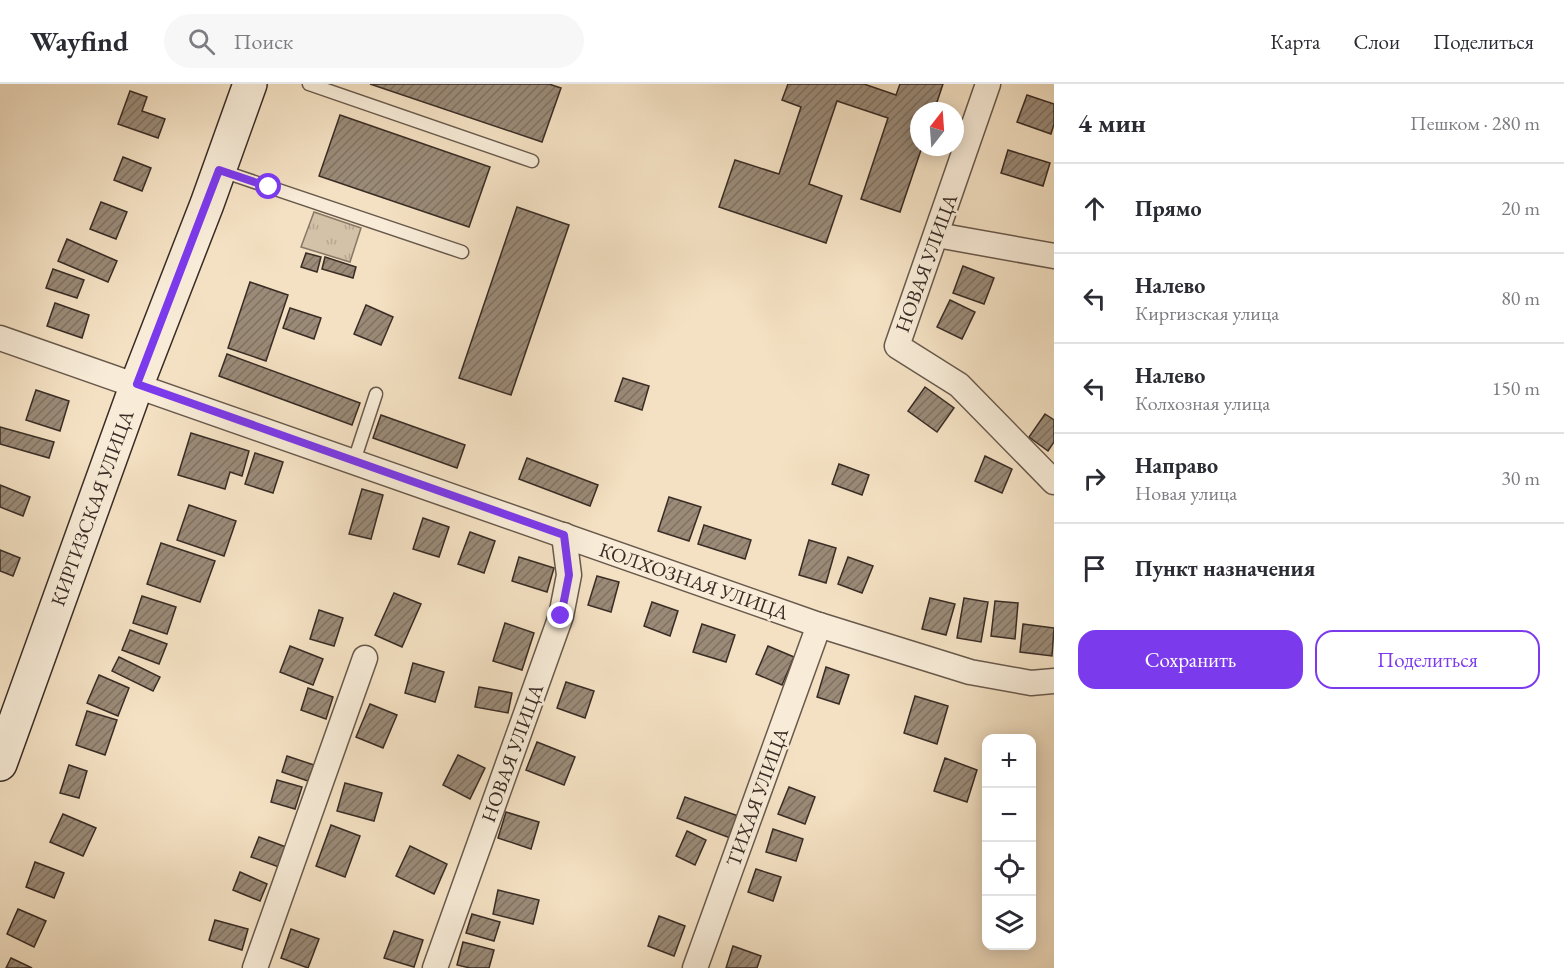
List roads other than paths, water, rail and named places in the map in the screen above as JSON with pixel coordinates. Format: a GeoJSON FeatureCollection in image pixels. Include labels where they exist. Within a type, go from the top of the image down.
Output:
{"type":"FeatureCollection","features":[{"type":"Feature","properties":{"kind":"main road","name":"КИРГИЗСКАЯ УЛИЦА"},"geometry":{"type":"LineString","coordinates":[[0,764],[137,384],[250,84]]}},
{"type":"Feature","properties":{"kind":"street","name":"НОВАЯ УЛИЦА"},"geometry":{"type":"LineString","coordinates":[[988,84],[897,346],[959,385],[1054,482]]}},
{"type":"Feature","properties":{"kind":"street"},"geometry":{"type":"LineString","coordinates":[[937,235],[1054,256]]}},
{"type":"Feature","properties":{"kind":"street","name":"КОЛХОЗНАЯ УЛИЦА"},"geometry":{"type":"LineString","coordinates":[[0,338],[137,384],[819,625],[970,672],[1031,683],[1054,681]]}},
{"type":"Feature","properties":{"kind":"street","name":"НОВАЯ УЛИЦА"},"geometry":{"type":"LineString","coordinates":[[435,968],[561,616],[569,575],[564,535]]}},
{"type":"Feature","properties":{"kind":"street","name":"ТИХАЯ УЛИЦА"},"geometry":{"type":"LineString","coordinates":[[695,968],[819,625]]}},
{"type":"Feature","properties":{"kind":"street"},"geometry":{"type":"LineString","coordinates":[[255,968],[365,658]]}},
{"type":"Feature","properties":{"kind":"lane"},"geometry":{"type":"LineString","coordinates":[[309,84],[532,161]]}},
{"type":"Feature","properties":{"kind":"lane"},"geometry":{"type":"LineString","coordinates":[[219,170],[462,252]]}},
{"type":"Feature","properties":{"kind":"lane"},"geometry":{"type":"LineString","coordinates":[[354,461],[376,393]]}}]}
